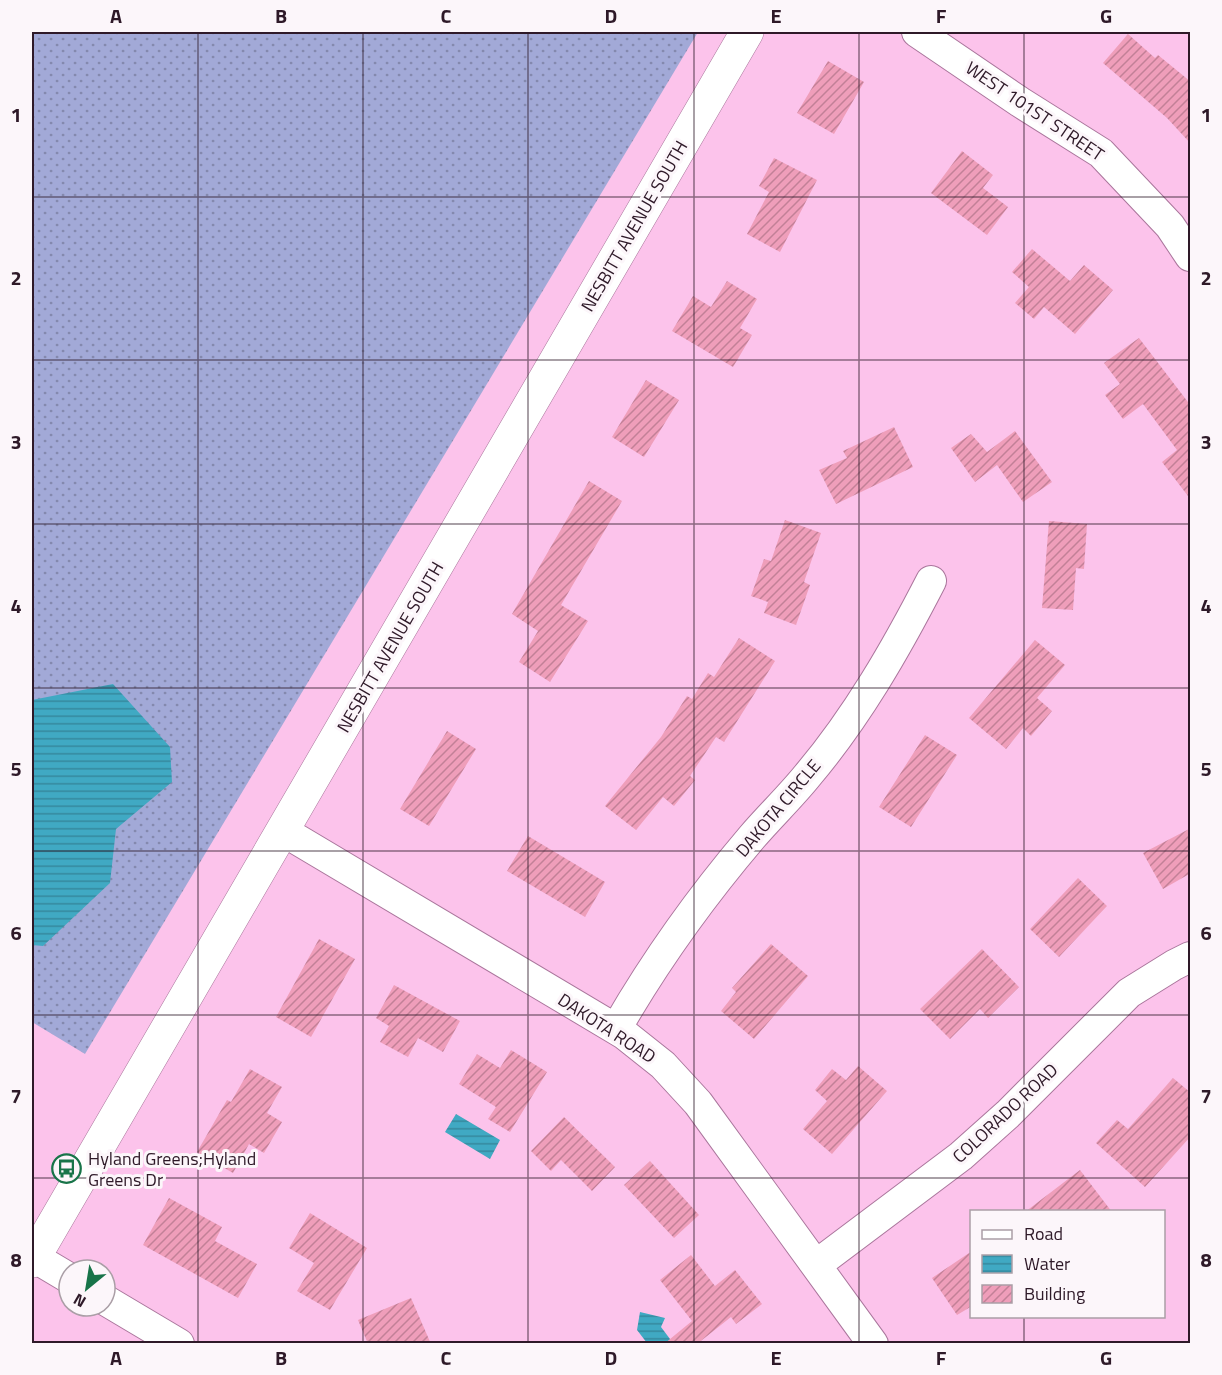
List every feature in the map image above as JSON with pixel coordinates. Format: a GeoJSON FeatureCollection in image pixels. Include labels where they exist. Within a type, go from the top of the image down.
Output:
{"type":"FeatureCollection","features":[{"type":"Feature","properties":{"kind":"street","name":"NESBITT AVENUE SOUTH"},"geometry":{"type":"LineString","coordinates":[[32,1258],[747,32]]}},
{"type":"Feature","properties":{"kind":"street","name":"WEST 101ST STREET"},"geometry":{"type":"LineString","coordinates":[[917,32],[1020,102],[1101,153],[1170,226],[1191,256]]}},
{"type":"Feature","properties":{"kind":"street","name":"DAKOTA CIRCLE"},"geometry":{"type":"LineString","coordinates":[[616,1029],[691,913],[752,838],[808,776],[858,707],[902,636],[931,581]]}},
{"type":"Feature","properties":{"kind":"street","name":"DAKOTA ROAD"},"geometry":{"type":"LineString","coordinates":[[283,831],[616,1029],[663,1065],[698,1103],[873,1344]]}},
{"type":"Feature","properties":{"kind":"street","name":"COLORADO ROAD"},"geometry":{"type":"LineString","coordinates":[[816,1265],[961,1156],[1008,1114],[1129,993],[1191,957]]}},
{"type":"Feature","properties":{"kind":"street"},"geometry":{"type":"LineString","coordinates":[[32,1258],[57,1272]]}},
{"type":"Feature","properties":{"kind":"street"},"geometry":{"type":"LineString","coordinates":[[117,1307],[178,1344]]}},
{"type":"Feature","properties":{"kind":"shaded area"},"geometry":{"type":"Polygon","coordinates":[[[32,32],[698,32],[85,1054],[32,1022],[32,32]]]}},
{"type":"Feature","properties":{"kind":"water"},"geometry":{"type":"Polygon","coordinates":[[[113,684],[170,747],[172,782],[116,829],[110,883],[43,946],[32,945],[32,700],[113,684]]]}},
{"type":"Feature","properties":{"kind":"water"},"geometry":{"type":"Polygon","coordinates":[[[456,1114],[500,1140],[490,1159],[445,1132],[456,1114]]]}},
{"type":"Feature","properties":{"kind":"water"},"geometry":{"type":"Polygon","coordinates":[[[640,1312],[665,1318],[661,1327],[673,1343],[647,1343],[637,1330],[640,1312]]]}},
{"type":"Feature","properties":{"kind":"building"},"geometry":{"type":"Polygon","coordinates":[[[1128,34],[1155,58],[1158,55],[1191,82],[1191,144],[1167,118],[1103,63],[1128,34]]]}},
{"type":"Feature","properties":{"kind":"building"},"geometry":{"type":"Polygon","coordinates":[[[828,61],[864,82],[834,134],[797,113],[828,61]]]}},
{"type":"Feature","properties":{"kind":"building"},"geometry":{"type":"Polygon","coordinates":[[[962,151],[993,175],[983,188],[1008,207],[987,235],[931,193],[962,151]]]}},
{"type":"Feature","properties":{"kind":"building"},"geometry":{"type":"Polygon","coordinates":[[[774,158],[817,180],[780,252],[747,234],[769,192],[759,186],[774,158]]]}},
{"type":"Feature","properties":{"kind":"building"},"geometry":{"type":"Polygon","coordinates":[[[1032,249],[1070,281],[1084,265],[1113,290],[1075,334],[1044,307],[1034,319],[1015,303],[1029,287],[1012,272],[1032,249]]]}},
{"type":"Feature","properties":{"kind":"building"},"geometry":{"type":"Polygon","coordinates":[[[727,281],[757,299],[740,328],[752,335],[733,367],[672,331],[693,296],[711,307],[727,281]]]}},
{"type":"Feature","properties":{"kind":"building"},"geometry":{"type":"Polygon","coordinates":[[[1139,338],[1191,406],[1191,500],[1162,462],[1177,450],[1143,404],[1123,419],[1105,395],[1120,384],[1104,363],[1139,338]]]}},
{"type":"Feature","properties":{"kind":"building"},"geometry":{"type":"Polygon","coordinates":[[[646,380],[679,400],[644,457],[612,437],[646,380]]]}},
{"type":"Feature","properties":{"kind":"building"},"geometry":{"type":"Polygon","coordinates":[[[894,427],[913,467],[836,504],[819,470],[847,458],[843,451],[894,427]]]}},
{"type":"Feature","properties":{"kind":"building"},"geometry":{"type":"Polygon","coordinates":[[[1015,431],[1052,482],[1023,502],[997,465],[975,482],[951,448],[971,434],[987,452],[1015,431]]]}},
{"type":"Feature","properties":{"kind":"building"},"geometry":{"type":"Polygon","coordinates":[[[589,481],[622,501],[561,605],[588,621],[550,682],[519,662],[538,631],[512,614],[589,481]]]}},
{"type":"Feature","properties":{"kind":"building"},"geometry":{"type":"Polygon","coordinates":[[[785,520],[821,533],[804,582],[810,585],[796,625],[764,613],[768,602],[751,596],[764,559],[771,561],[785,520]]]}},
{"type":"Feature","properties":{"kind":"building"},"geometry":{"type":"Polygon","coordinates":[[[1049,521],[1087,524],[1084,569],[1076,568],[1073,610],[1042,608],[1049,521]]]}},
{"type":"Feature","properties":{"kind":"building"},"geometry":{"type":"Polygon","coordinates":[[[739,638],[775,661],[724,742],[716,737],[690,776],[695,780],[674,806],[663,797],[636,830],[605,806],[661,737],[687,696],[692,699],[708,673],[714,677],[739,638]]]}},
{"type":"Feature","properties":{"kind":"building"},"geometry":{"type":"Polygon","coordinates":[[[1035,640],[1065,665],[1037,698],[1052,711],[1031,736],[1023,728],[1006,749],[969,718],[1035,640]]]}},
{"type":"Feature","properties":{"kind":"building"},"geometry":{"type":"Polygon","coordinates":[[[447,731],[476,749],[429,826],[400,809],[447,731]]]}},
{"type":"Feature","properties":{"kind":"building"},"geometry":{"type":"Polygon","coordinates":[[[925,735],[957,755],[911,827],[879,807],[925,735]]]}},
{"type":"Feature","properties":{"kind":"building"},"geometry":{"type":"Polygon","coordinates":[[[1191,828],[1191,873],[1163,889],[1143,853],[1191,828]]]}},
{"type":"Feature","properties":{"kind":"building"},"geometry":{"type":"Polygon","coordinates":[[[528,836],[605,882],[585,917],[507,871],[528,836]]]}},
{"type":"Feature","properties":{"kind":"building"},"geometry":{"type":"Polygon","coordinates":[[[1078,878],[1107,906],[1059,957],[1030,929],[1078,878]]]}},
{"type":"Feature","properties":{"kind":"building"},"geometry":{"type":"Polygon","coordinates":[[[319,939],[355,959],[311,1037],[276,1017],[319,939]]]}},
{"type":"Feature","properties":{"kind":"building"},"geometry":{"type":"Polygon","coordinates":[[[771,944],[808,976],[754,1039],[721,1011],[736,992],[732,988],[771,944]]]}},
{"type":"Feature","properties":{"kind":"building"},"geometry":{"type":"Polygon","coordinates":[[[982,949],[1019,987],[988,1018],[980,1009],[950,1039],[920,1009],[982,949]]]}},
{"type":"Feature","properties":{"kind":"building"},"geometry":{"type":"Polygon","coordinates":[[[394,985],[460,1021],[443,1052],[418,1038],[408,1057],[380,1042],[389,1026],[376,1018],[394,985]]]}},
{"type":"Feature","properties":{"kind":"building"},"geometry":{"type":"Polygon","coordinates":[[[511,1050],[547,1072],[510,1132],[488,1119],[496,1107],[459,1084],[477,1054],[500,1068],[511,1050]]]}},
{"type":"Feature","properties":{"kind":"building"},"geometry":{"type":"Polygon","coordinates":[[[858,1066],[887,1091],[832,1154],[803,1129],[827,1101],[815,1090],[832,1069],[846,1080],[858,1066]]]}},
{"type":"Feature","properties":{"kind":"building"},"geometry":{"type":"Polygon","coordinates":[[[250,1069],[282,1087],[267,1113],[282,1122],[264,1153],[249,1144],[233,1173],[197,1152],[227,1100],[231,1102],[250,1069]]]}},
{"type":"Feature","properties":{"kind":"building"},"geometry":{"type":"Polygon","coordinates":[[[1173,1078],[1191,1093],[1191,1136],[1145,1187],[1096,1143],[1117,1120],[1128,1129],[1173,1078]]]}},
{"type":"Feature","properties":{"kind":"building"},"geometry":{"type":"Polygon","coordinates":[[[564,1117],[615,1167],[592,1191],[561,1160],[551,1171],[531,1151],[564,1117]]]}},
{"type":"Feature","properties":{"kind":"building"},"geometry":{"type":"Polygon","coordinates":[[[650,1161],[699,1215],[674,1238],[624,1185],[650,1161]]]}},
{"type":"Feature","properties":{"kind":"building"},"geometry":{"type":"Polygon","coordinates":[[[1080,1170],[1110,1210],[1028,1210],[1080,1170]]]}},
{"type":"Feature","properties":{"kind":"building"},"geometry":{"type":"Polygon","coordinates":[[[169,1198],[222,1227],[215,1241],[257,1264],[238,1298],[143,1245],[169,1198]]]}},
{"type":"Feature","properties":{"kind":"building"},"geometry":{"type":"Polygon","coordinates":[[[310,1213],[367,1248],[330,1310],[297,1291],[314,1263],[289,1248],[310,1213]]]}},
{"type":"Feature","properties":{"kind":"building"},"geometry":{"type":"Polygon","coordinates":[[[970,1252],[970,1307],[957,1315],[932,1278],[970,1252]]]}},
{"type":"Feature","properties":{"kind":"building"},"geometry":{"type":"Polygon","coordinates":[[[691,1255],[715,1286],[735,1270],[762,1304],[736,1324],[731,1317],[697,1344],[664,1344],[692,1321],[660,1280],[691,1255]]]}},
{"type":"Feature","properties":{"kind":"building"},"geometry":{"type":"Polygon","coordinates":[[[411,1298],[431,1344],[368,1344],[358,1320],[411,1298]]]}},
{"type":"Feature","properties":{"kind":"place","name":"Hyland Greens;Hyland Greens Dr"},"geometry":{"type":"Point","coordinates":[67,1168]}}]}
